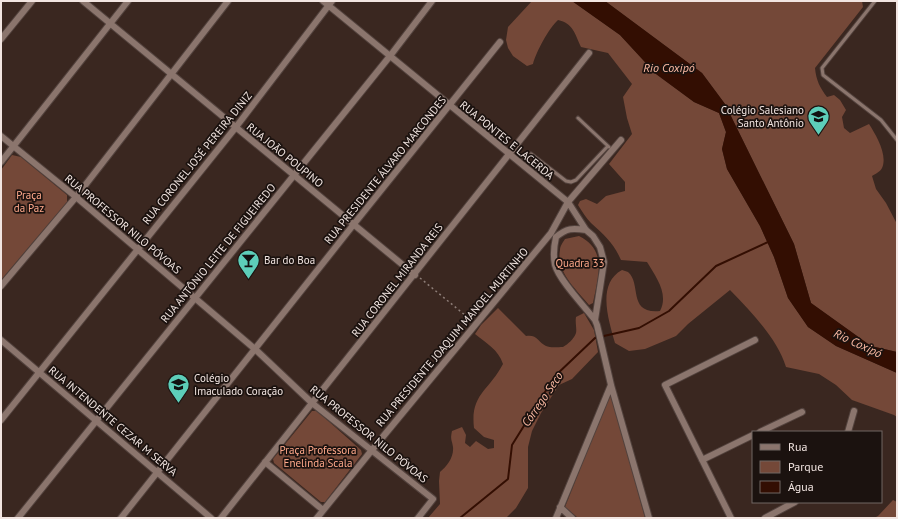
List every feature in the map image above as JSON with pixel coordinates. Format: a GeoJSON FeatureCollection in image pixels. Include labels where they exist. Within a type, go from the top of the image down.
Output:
{"type":"FeatureCollection","features":[{"type":"Feature","properties":{"kind":"street"},"geometry":{"type":"LineString","coordinates":[[1,39],[32,1]]}},
{"type":"Feature","properties":{"kind":"street","name":"RUA JOÃO POUPINO"},"geometry":{"type":"LineString","coordinates":[[83,1],[415,274]]}},
{"type":"Feature","properties":{"kind":"street"},"geometry":{"type":"LineString","coordinates":[[1,162],[128,1]]}},
{"type":"Feature","properties":{"kind":"street"},"geometry":{"type":"LineString","coordinates":[[1,286],[76,197],[228,1]]}},
{"type":"Feature","properties":{"kind":"street","name":"RUA PONTES E LACERDA"},"geometry":{"type":"LineString","coordinates":[[323,1],[330,3],[449,106],[568,202],[586,230],[593,236],[600,247],[604,262],[596,322]]}},
{"type":"Feature","properties":{"kind":"street","name":"RUA ANTÔNIO LEITE DE FIGUEIREDO"},"geometry":{"type":"LineString","coordinates":[[18,518],[390,56],[432,1]]}},
{"type":"Feature","properties":{"kind":"street","name":"RUA CORONEL JOSÉ PEREIRA DINIZ"},"geometry":{"type":"LineString","coordinates":[[1,420],[236,127],[330,3]]}},
{"type":"Feature","properties":{"kind":"street","name":"RUA PRESIDENTE ÁLVARO MARCONDES"},"geometry":{"type":"LineString","coordinates":[[122,518],[500,42]]}},
{"type":"Feature","properties":{"kind":"street","name":"RUA CORONEL MIRANDA REIS"},"geometry":{"type":"LineString","coordinates":[[221,518],[589,54]]}},
{"type":"Feature","properties":{"kind":"street","name":"RUA PROFESSOR NILO PÓVOAS"},"geometry":{"type":"LineString","coordinates":[[1,136],[76,197],[256,350],[312,403],[433,499],[418,518]]}},
{"type":"Feature","properties":{"kind":"street","name":"RUA PRESIDENTE JOAQUIM MANOEL MURTINHO"},"geometry":{"type":"LineString","coordinates":[[318,518],[372,450],[551,233],[568,202],[610,148],[621,140]]}},
{"type":"Feature","properties":{"kind":"street"},"geometry":{"type":"LineString","coordinates":[[586,230],[565,230],[556,237],[554,248],[555,266],[560,277],[596,322],[611,385],[649,518]]}},
{"type":"Feature","properties":{"kind":"street"},"geometry":{"type":"LineString","coordinates":[[551,233],[556,237]]}},
{"type":"Feature","properties":{"kind":"street","name":"RUA INTENDENTE CEZAR M SERVA"},"geometry":{"type":"LineString","coordinates":[[1,340],[211,518]]}},
{"type":"Feature","properties":{"kind":"street"},"geometry":{"type":"LineString","coordinates":[[732,518],[665,385],[755,340]]}},
{"type":"Feature","properties":{"kind":"street"},"geometry":{"type":"LineString","coordinates":[[556,518],[611,385]]}},
{"type":"Feature","properties":{"kind":"street"},"geometry":{"type":"LineString","coordinates":[[848,431],[854,411]]}},
{"type":"Feature","properties":{"kind":"street"},"geometry":{"type":"LineString","coordinates":[[762,431],[802,412]]}},
{"type":"Feature","properties":{"kind":"street"},"geometry":{"type":"LineString","coordinates":[[702,460],[752,435]]}},
{"type":"Feature","properties":{"kind":"street"},"geometry":{"type":"LineString","coordinates":[[265,462],[323,510]]}},
{"type":"Feature","properties":{"kind":"street"},"geometry":{"type":"LineString","coordinates":[[766,518],[793,503]]}},
{"type":"Feature","properties":{"kind":"street"},"geometry":{"type":"LineString","coordinates":[[560,507],[572,518]]}},
{"type":"Feature","properties":{"kind":"lane"},"geometry":{"type":"LineString","coordinates":[[875,1],[822,68],[823,75],[882,120],[897,140]]}},
{"type":"Feature","properties":{"kind":"lane"},"geometry":{"type":"LineString","coordinates":[[531,154],[566,181],[571,182],[576,180],[610,148],[578,118]]}},
{"type":"Feature","properties":{"kind":"path"},"geometry":{"type":"LineString","coordinates":[[415,274],[476,324]]}},
{"type":"Feature","properties":{"kind":"green space"},"geometry":{"type":"Polygon","coordinates":[[[532,1],[572,1],[620,35],[656,74],[694,102],[719,113],[726,132],[722,149],[727,169],[760,226],[774,257],[788,298],[808,327],[836,346],[897,373],[897,417],[852,400],[836,385],[819,374],[786,367],[782,356],[770,336],[755,316],[730,290],[688,324],[676,336],[645,349],[629,351],[615,343],[606,304],[609,284],[614,276],[622,270],[628,272],[632,277],[639,303],[643,308],[650,311],[660,311],[663,298],[662,292],[647,262],[621,260],[612,244],[589,221],[578,205],[580,201],[586,199],[597,204],[606,196],[625,191],[625,182],[609,164],[632,134],[623,97],[632,84],[608,53],[581,47],[573,30],[563,21],[558,20],[543,40],[533,64],[527,66],[513,56],[508,48],[506,40],[508,27],[532,1]]]}},
{"type":"Feature","properties":{"kind":"green space","name":"Colégio Salesiano Santo Antônio"},"geometry":{"type":"Polygon","coordinates":[[[605,1],[862,1],[863,7],[815,68],[817,80],[827,97],[834,95],[840,100],[846,110],[842,117],[844,128],[850,133],[869,124],[878,139],[882,151],[882,168],[879,172],[872,176],[876,189],[886,203],[897,224],[897,352],[871,346],[811,303],[794,244],[725,104],[702,73],[605,1]]]}},
{"type":"Feature","properties":{"kind":"green space","name":"Praça da Paz"},"geometry":{"type":"Polygon","coordinates":[[[12,155],[21,157],[67,195],[67,202],[1,280],[1,170],[12,155]]]}},
{"type":"Feature","properties":{"kind":"green space","name":"Quadra 33"},"geometry":{"type":"Polygon","coordinates":[[[579,236],[588,242],[594,249],[599,265],[593,303],[589,305],[568,280],[561,266],[560,247],[565,239],[579,236]]]}},
{"type":"Feature","properties":{"kind":"green space"},"geometry":{"type":"Polygon","coordinates":[[[498,308],[526,336],[533,336],[546,346],[552,347],[563,347],[571,341],[576,333],[576,317],[584,313],[594,330],[598,352],[572,379],[559,385],[541,413],[532,431],[528,447],[528,488],[516,508],[506,518],[428,518],[440,504],[440,472],[451,458],[453,451],[451,438],[452,431],[462,427],[466,435],[465,443],[470,447],[476,441],[488,449],[494,448],[494,440],[484,437],[474,428],[475,407],[482,393],[498,373],[503,364],[498,354],[475,334],[481,325],[498,308]]]}},
{"type":"Feature","properties":{"kind":"green space"},"geometry":{"type":"Polygon","coordinates":[[[612,395],[645,518],[578,518],[565,507],[608,398],[612,395]]]}},
{"type":"Feature","properties":{"kind":"green space","name":"Praça Professora Enelinda Scala"},"geometry":{"type":"Polygon","coordinates":[[[312,411],[317,411],[361,450],[362,454],[325,502],[321,502],[274,463],[273,459],[312,411]]]}},
{"type":"Feature","properties":{"kind":"green space"},"geometry":{"type":"Polygon","coordinates":[[[893,500],[897,502],[897,518],[874,518],[878,516],[893,500]]]}},
{"type":"Feature","properties":{"kind":"water","name":"Rio Coxipó"},"geometry":{"type":"Polygon","coordinates":[[[572,1],[605,1],[702,73],[725,104],[794,244],[811,303],[871,346],[897,352],[897,373],[836,346],[808,327],[788,298],[774,257],[760,226],[727,169],[722,149],[726,132],[719,113],[694,102],[656,74],[620,35],[572,1]]]}},
{"type":"Feature","properties":{"kind":"waterway","name":"Córrego Seco"},"geometry":{"type":"LineString","coordinates":[[460,518],[508,479],[512,445],[555,376],[595,338],[639,328],[669,311],[716,266],[768,242]]}},
{"type":"Feature","properties":{"kind":"place","name":"Colégio Salesiano Santo Antônio"},"geometry":{"type":"Point","coordinates":[819,136]}},
{"type":"Feature","properties":{"kind":"place","name":"Bar do Boa"},"geometry":{"type":"Point","coordinates":[248,280]}},
{"type":"Feature","properties":{"kind":"place","name":"Colégio Imaculado Coração"},"geometry":{"type":"Point","coordinates":[179,404]}}]}
